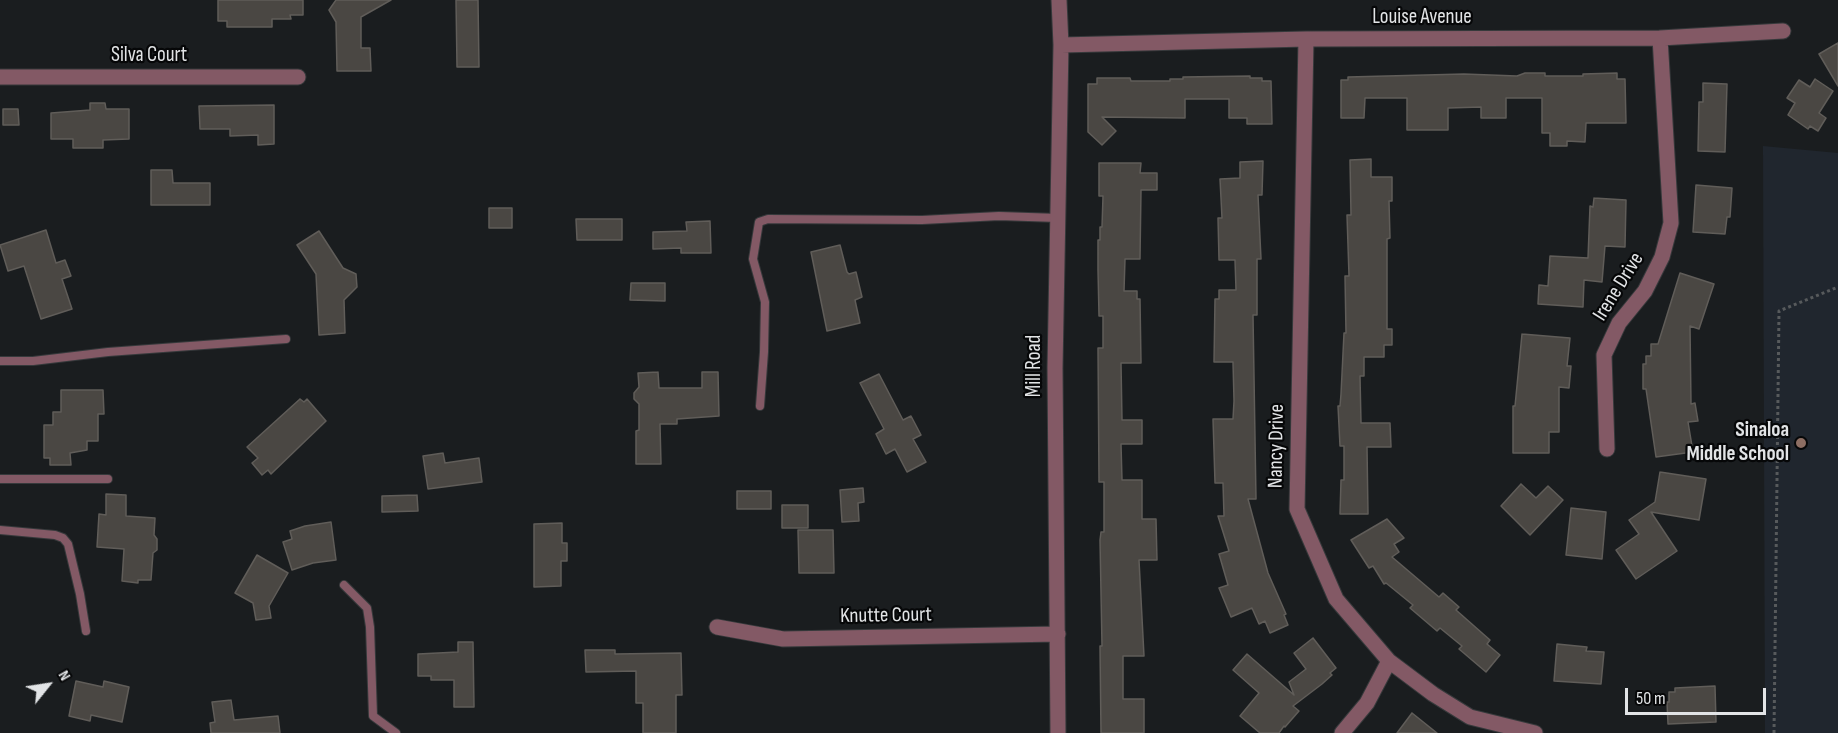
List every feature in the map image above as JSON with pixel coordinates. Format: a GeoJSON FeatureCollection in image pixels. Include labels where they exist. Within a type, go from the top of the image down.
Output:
{"type":"FeatureCollection","features":[{"type":"Feature","properties":{"kind":"street","name":"Mill Road"},"geometry":{"type":"LineString","coordinates":[[1058,733],[1055,380],[1059,0]]}},
{"type":"Feature","properties":{"kind":"street","name":"Louise Avenue"},"geometry":{"type":"LineString","coordinates":[[1060,45],[1306,39],[1660,38],[1784,31]]}},
{"type":"Feature","properties":{"kind":"street","name":"Irene Drive"},"geometry":{"type":"LineString","coordinates":[[1607,449],[1604,355],[1619,323],[1645,291],[1662,257],[1671,223],[1660,38]]}},
{"type":"Feature","properties":{"kind":"street","name":"Nancy Drive"},"geometry":{"type":"LineString","coordinates":[[1306,39],[1297,509],[1336,599],[1389,661],[1433,694],[1470,717],[1535,733]]}},
{"type":"Feature","properties":{"kind":"street","name":"Silva Court"},"geometry":{"type":"LineString","coordinates":[[0,77],[298,76]]}},
{"type":"Feature","properties":{"kind":"street","name":"Knutte Court"},"geometry":{"type":"LineString","coordinates":[[717,627],[783,639],[1058,634]]}},
{"type":"Feature","properties":{"kind":"street"},"geometry":{"type":"LineString","coordinates":[[1342,733],[1367,703],[1389,661]]}},
{"type":"Feature","properties":{"kind":"lane"},"geometry":{"type":"LineString","coordinates":[[760,406],[765,302],[753,259],[759,222],[768,219],[922,220],[999,216],[1058,218]]}},
{"type":"Feature","properties":{"kind":"lane"},"geometry":{"type":"LineString","coordinates":[[0,361],[33,361],[108,352],[286,339]]}},
{"type":"Feature","properties":{"kind":"lane"},"geometry":{"type":"LineString","coordinates":[[0,479],[108,479]]}},
{"type":"Feature","properties":{"kind":"lane"},"geometry":{"type":"LineString","coordinates":[[0,530],[55,535],[63,538],[68,544],[86,632]]}},
{"type":"Feature","properties":{"kind":"lane"},"geometry":{"type":"LineString","coordinates":[[344,585],[367,608],[370,627],[373,716],[396,733]]}},
{"type":"Feature","properties":{"kind":"path"},"geometry":{"type":"LineString","coordinates":[[1774,733],[1779,311],[1838,287]]}},
{"type":"Feature","properties":{"kind":"shaded area","name":"Sinaloa Middle School"},"geometry":{"type":"Polygon","coordinates":[[[1763,146],[1838,153],[1838,733],[1765,733],[1763,146]]]}},
{"type":"Feature","properties":{"kind":"building"},"geometry":{"type":"Polygon","coordinates":[[[218,0],[303,0],[303,15],[290,15],[291,19],[272,19],[272,27],[227,27],[227,21],[218,21],[218,0]]]}},
{"type":"Feature","properties":{"kind":"building"},"geometry":{"type":"Polygon","coordinates":[[[336,0],[391,0],[361,17],[361,48],[370,48],[371,71],[337,71],[336,22],[329,10],[336,0]]]}},
{"type":"Feature","properties":{"kind":"building"},"geometry":{"type":"Polygon","coordinates":[[[456,0],[478,0],[479,67],[457,67],[456,0]]]}},
{"type":"Feature","properties":{"kind":"building"},"geometry":{"type":"Polygon","coordinates":[[[1838,43],[1838,86],[1819,54],[1838,43]]]}},
{"type":"Feature","properties":{"kind":"building"},"geometry":{"type":"Polygon","coordinates":[[[1525,73],[1545,73],[1545,76],[1583,76],[1583,74],[1617,73],[1617,79],[1625,79],[1626,123],[1586,123],[1585,142],[1567,141],[1567,146],[1550,146],[1550,133],[1542,133],[1542,98],[1506,98],[1506,118],[1481,118],[1481,107],[1448,108],[1448,130],[1407,130],[1407,98],[1365,98],[1364,118],[1341,118],[1341,80],[1348,80],[1348,77],[1464,74],[1517,76],[1525,73]]]}},
{"type":"Feature","properties":{"kind":"building"},"geometry":{"type":"Polygon","coordinates":[[[1250,76],[1250,78],[1262,78],[1262,81],[1271,81],[1272,124],[1247,124],[1247,118],[1229,118],[1229,99],[1185,99],[1185,118],[1102,117],[1116,131],[1102,145],[1088,132],[1088,84],[1097,84],[1097,78],[1170,81],[1170,79],[1183,79],[1183,77],[1250,76]]]}},
{"type":"Feature","properties":{"kind":"building"},"geometry":{"type":"Polygon","coordinates":[[[1815,79],[1833,91],[1819,113],[1826,118],[1818,131],[1810,126],[1808,129],[1788,115],[1795,103],[1787,98],[1799,80],[1810,87],[1815,79]]]}},
{"type":"Feature","properties":{"kind":"building"},"geometry":{"type":"Polygon","coordinates":[[[1703,83],[1727,84],[1725,152],[1698,151],[1699,102],[1703,102],[1703,83]]]}},
{"type":"Feature","properties":{"kind":"building"},"geometry":{"type":"Polygon","coordinates":[[[90,103],[105,103],[106,109],[129,109],[129,139],[103,140],[103,148],[73,148],[73,139],[51,139],[51,113],[90,110],[90,103]]]}},
{"type":"Feature","properties":{"kind":"building"},"geometry":{"type":"Polygon","coordinates":[[[274,105],[274,144],[258,145],[258,135],[230,136],[230,129],[200,129],[199,106],[274,105]]]}},
{"type":"Feature","properties":{"kind":"building"},"geometry":{"type":"Polygon","coordinates":[[[3,109],[18,109],[19,125],[3,125],[3,109]]]}},
{"type":"Feature","properties":{"kind":"building"},"geometry":{"type":"Polygon","coordinates":[[[1371,159],[1371,177],[1392,177],[1392,201],[1389,201],[1390,238],[1387,239],[1387,329],[1392,329],[1392,345],[1384,345],[1384,357],[1364,357],[1364,376],[1360,376],[1361,423],[1390,423],[1391,447],[1367,447],[1368,514],[1340,514],[1341,480],[1344,480],[1344,446],[1340,446],[1338,406],[1340,406],[1341,394],[1344,333],[1346,333],[1345,276],[1349,276],[1347,215],[1351,215],[1350,160],[1371,159]]]}},
{"type":"Feature","properties":{"kind":"building"},"geometry":{"type":"Polygon","coordinates":[[[1263,161],[1262,195],[1258,195],[1261,259],[1257,259],[1257,315],[1253,315],[1256,499],[1248,499],[1268,573],[1286,614],[1284,615],[1288,625],[1270,633],[1265,621],[1259,624],[1252,608],[1231,617],[1219,588],[1228,585],[1219,554],[1229,551],[1218,516],[1224,516],[1223,483],[1215,483],[1213,419],[1233,419],[1234,401],[1233,362],[1214,362],[1215,299],[1219,299],[1219,290],[1236,290],[1235,260],[1219,260],[1218,218],[1222,218],[1220,179],[1240,178],[1240,162],[1263,161]]]}},
{"type":"Feature","properties":{"kind":"building"},"geometry":{"type":"Polygon","coordinates":[[[1099,163],[1141,163],[1140,173],[1157,173],[1157,190],[1141,190],[1140,259],[1125,259],[1124,291],[1137,291],[1137,299],[1140,299],[1141,363],[1121,363],[1122,420],[1142,420],[1142,444],[1121,444],[1122,480],[1142,480],[1142,519],[1156,519],[1157,560],[1139,560],[1144,656],[1123,656],[1123,699],[1144,699],[1144,733],[1101,733],[1100,540],[1101,532],[1104,532],[1104,482],[1099,482],[1098,348],[1103,348],[1103,316],[1099,316],[1098,240],[1100,240],[1100,227],[1102,227],[1103,196],[1099,196],[1099,163]]]}},
{"type":"Feature","properties":{"kind":"building"},"geometry":{"type":"Polygon","coordinates":[[[151,170],[172,170],[173,183],[210,183],[210,205],[151,205],[151,170]]]}},
{"type":"Feature","properties":{"kind":"building"},"geometry":{"type":"Polygon","coordinates":[[[1696,185],[1732,188],[1730,217],[1727,217],[1725,234],[1693,232],[1696,185]]]}},
{"type":"Feature","properties":{"kind":"building"},"geometry":{"type":"Polygon","coordinates":[[[1594,198],[1626,200],[1625,247],[1605,246],[1602,282],[1584,280],[1583,307],[1538,304],[1539,285],[1548,286],[1550,256],[1588,258],[1590,206],[1593,207],[1594,198]]]}},
{"type":"Feature","properties":{"kind":"building"},"geometry":{"type":"Polygon","coordinates":[[[489,208],[512,208],[512,228],[489,228],[489,208]]]}},
{"type":"Feature","properties":{"kind":"building"},"geometry":{"type":"Polygon","coordinates":[[[576,219],[622,219],[622,240],[577,240],[576,219]]]}},
{"type":"Feature","properties":{"kind":"building"},"geometry":{"type":"Polygon","coordinates":[[[710,221],[711,253],[681,253],[681,248],[653,249],[653,232],[687,231],[686,222],[710,221]]]}},
{"type":"Feature","properties":{"kind":"building"},"geometry":{"type":"Polygon","coordinates":[[[46,230],[56,263],[65,260],[71,276],[62,279],[72,309],[41,319],[24,266],[8,271],[0,245],[46,230]]]}},
{"type":"Feature","properties":{"kind":"building"},"geometry":{"type":"Polygon","coordinates":[[[319,231],[343,268],[356,274],[357,287],[344,300],[345,333],[319,335],[316,274],[297,245],[319,231]]]}},
{"type":"Feature","properties":{"kind":"building"},"geometry":{"type":"Polygon","coordinates":[[[840,245],[847,272],[849,274],[856,272],[862,297],[855,300],[860,323],[827,331],[811,252],[840,245]]]}},
{"type":"Feature","properties":{"kind":"building"},"geometry":{"type":"Polygon","coordinates":[[[1680,273],[1714,284],[1699,329],[1690,326],[1691,404],[1695,403],[1698,421],[1688,422],[1693,452],[1656,457],[1646,389],[1643,389],[1643,364],[1646,364],[1646,356],[1651,356],[1651,344],[1658,344],[1680,273]]]}},
{"type":"Feature","properties":{"kind":"building"},"geometry":{"type":"Polygon","coordinates":[[[631,283],[665,283],[665,301],[630,300],[631,283]]]}},
{"type":"Feature","properties":{"kind":"building"},"geometry":{"type":"Polygon","coordinates":[[[1522,334],[1570,338],[1567,366],[1571,366],[1569,388],[1559,387],[1559,432],[1549,432],[1549,453],[1513,453],[1513,406],[1515,406],[1522,334]]]}},
{"type":"Feature","properties":{"kind":"building"},"geometry":{"type":"Polygon","coordinates":[[[658,372],[659,388],[702,388],[702,372],[718,372],[719,416],[677,419],[677,424],[660,424],[661,464],[636,464],[639,404],[634,399],[634,393],[639,387],[638,373],[658,372]]]}},
{"type":"Feature","properties":{"kind":"building"},"geometry":{"type":"Polygon","coordinates":[[[879,374],[903,420],[911,416],[921,435],[913,439],[926,462],[907,472],[895,449],[886,454],[876,434],[884,429],[860,383],[879,374]]]}},
{"type":"Feature","properties":{"kind":"building"},"geometry":{"type":"Polygon","coordinates":[[[61,390],[103,390],[104,414],[98,414],[98,441],[87,441],[87,450],[70,453],[71,465],[50,465],[50,458],[44,458],[44,425],[53,425],[53,412],[61,412],[61,390]]]}},
{"type":"Feature","properties":{"kind":"building"},"geometry":{"type":"Polygon","coordinates":[[[300,399],[304,402],[307,399],[326,421],[271,474],[268,470],[262,475],[252,463],[258,458],[247,447],[300,399]]]}},
{"type":"Feature","properties":{"kind":"building"},"geometry":{"type":"Polygon","coordinates":[[[443,453],[445,463],[479,458],[482,482],[428,489],[423,456],[443,453]]]}},
{"type":"Feature","properties":{"kind":"building"},"geometry":{"type":"Polygon","coordinates":[[[1660,472],[1706,479],[1699,520],[1651,512],[1677,551],[1636,579],[1616,550],[1639,534],[1629,520],[1655,502],[1660,472]]]}},
{"type":"Feature","properties":{"kind":"building"},"geometry":{"type":"Polygon","coordinates":[[[1521,484],[1536,498],[1548,486],[1563,500],[1530,535],[1501,506],[1521,484]]]}},
{"type":"Feature","properties":{"kind":"building"},"geometry":{"type":"Polygon","coordinates":[[[863,488],[864,502],[858,503],[859,521],[842,522],[840,490],[863,488]]]}},
{"type":"Feature","properties":{"kind":"building"},"geometry":{"type":"Polygon","coordinates":[[[737,491],[771,491],[771,509],[737,509],[737,491]]]}},
{"type":"Feature","properties":{"kind":"building"},"geometry":{"type":"Polygon","coordinates":[[[106,494],[126,495],[126,516],[155,518],[154,535],[157,539],[157,550],[153,553],[151,580],[138,580],[138,583],[122,581],[124,549],[97,547],[99,514],[106,515],[106,494]]]}},
{"type":"Feature","properties":{"kind":"building"},"geometry":{"type":"Polygon","coordinates":[[[417,495],[418,511],[382,512],[382,496],[417,495]]]}},
{"type":"Feature","properties":{"kind":"building"},"geometry":{"type":"Polygon","coordinates":[[[782,505],[808,505],[808,528],[782,528],[782,505]]]}},
{"type":"Feature","properties":{"kind":"building"},"geometry":{"type":"Polygon","coordinates":[[[1571,508],[1606,512],[1602,559],[1566,555],[1571,508]]]}},
{"type":"Feature","properties":{"kind":"building"},"geometry":{"type":"Polygon","coordinates":[[[1387,519],[1404,538],[1394,544],[1399,552],[1392,557],[1439,597],[1443,593],[1459,607],[1456,610],[1490,640],[1487,644],[1500,655],[1486,672],[1459,649],[1462,646],[1440,628],[1437,631],[1410,608],[1413,605],[1386,583],[1384,584],[1373,566],[1369,568],[1351,540],[1387,519]]]}},
{"type":"Feature","properties":{"kind":"building"},"geometry":{"type":"Polygon","coordinates":[[[331,522],[336,560],[313,563],[292,570],[283,542],[292,539],[290,531],[331,522]]]}},
{"type":"Feature","properties":{"kind":"building"},"geometry":{"type":"Polygon","coordinates":[[[562,523],[562,543],[567,543],[567,561],[561,561],[561,586],[534,587],[534,524],[562,523]]]}},
{"type":"Feature","properties":{"kind":"building"},"geometry":{"type":"Polygon","coordinates":[[[798,530],[833,530],[834,573],[799,573],[798,530]]]}},
{"type":"Feature","properties":{"kind":"building"},"geometry":{"type":"Polygon","coordinates":[[[257,555],[288,573],[269,606],[271,618],[256,620],[253,603],[235,593],[257,555]]]}},
{"type":"Feature","properties":{"kind":"building"},"geometry":{"type":"Polygon","coordinates":[[[1313,638],[1336,668],[1322,684],[1293,706],[1299,711],[1279,733],[1260,733],[1240,716],[1259,693],[1233,670],[1247,654],[1294,695],[1289,682],[1306,669],[1294,653],[1313,638]]]}},
{"type":"Feature","properties":{"kind":"building"},"geometry":{"type":"Polygon","coordinates":[[[458,642],[473,642],[474,707],[454,707],[454,680],[431,680],[431,676],[418,676],[418,654],[458,652],[458,642]]]}},
{"type":"Feature","properties":{"kind":"building"},"geometry":{"type":"Polygon","coordinates":[[[1557,644],[1587,647],[1586,651],[1604,652],[1601,684],[1554,681],[1557,644]]]}},
{"type":"Feature","properties":{"kind":"building"},"geometry":{"type":"Polygon","coordinates":[[[585,650],[615,650],[615,654],[681,653],[682,695],[676,695],[676,733],[643,733],[643,703],[636,703],[636,671],[586,672],[585,650]]]}},
{"type":"Feature","properties":{"kind":"building"},"geometry":{"type":"Polygon","coordinates":[[[76,681],[103,687],[104,681],[129,687],[122,722],[91,715],[90,721],[69,716],[76,681]]]}},
{"type":"Feature","properties":{"kind":"building"},"geometry":{"type":"Polygon","coordinates":[[[1715,686],[1716,722],[1668,724],[1669,692],[1675,692],[1675,688],[1715,686]]]}},
{"type":"Feature","properties":{"kind":"building"},"geometry":{"type":"Polygon","coordinates":[[[231,700],[234,720],[278,716],[280,733],[211,733],[210,723],[215,722],[212,702],[231,700]]]}},
{"type":"Feature","properties":{"kind":"building"},"geometry":{"type":"Polygon","coordinates":[[[1412,713],[1437,733],[1397,733],[1412,713]]]}},
{"type":"Feature","properties":{"kind":"place","name":"Sinaloa Middle School"},"geometry":{"type":"Point","coordinates":[1801,443]}}]}
